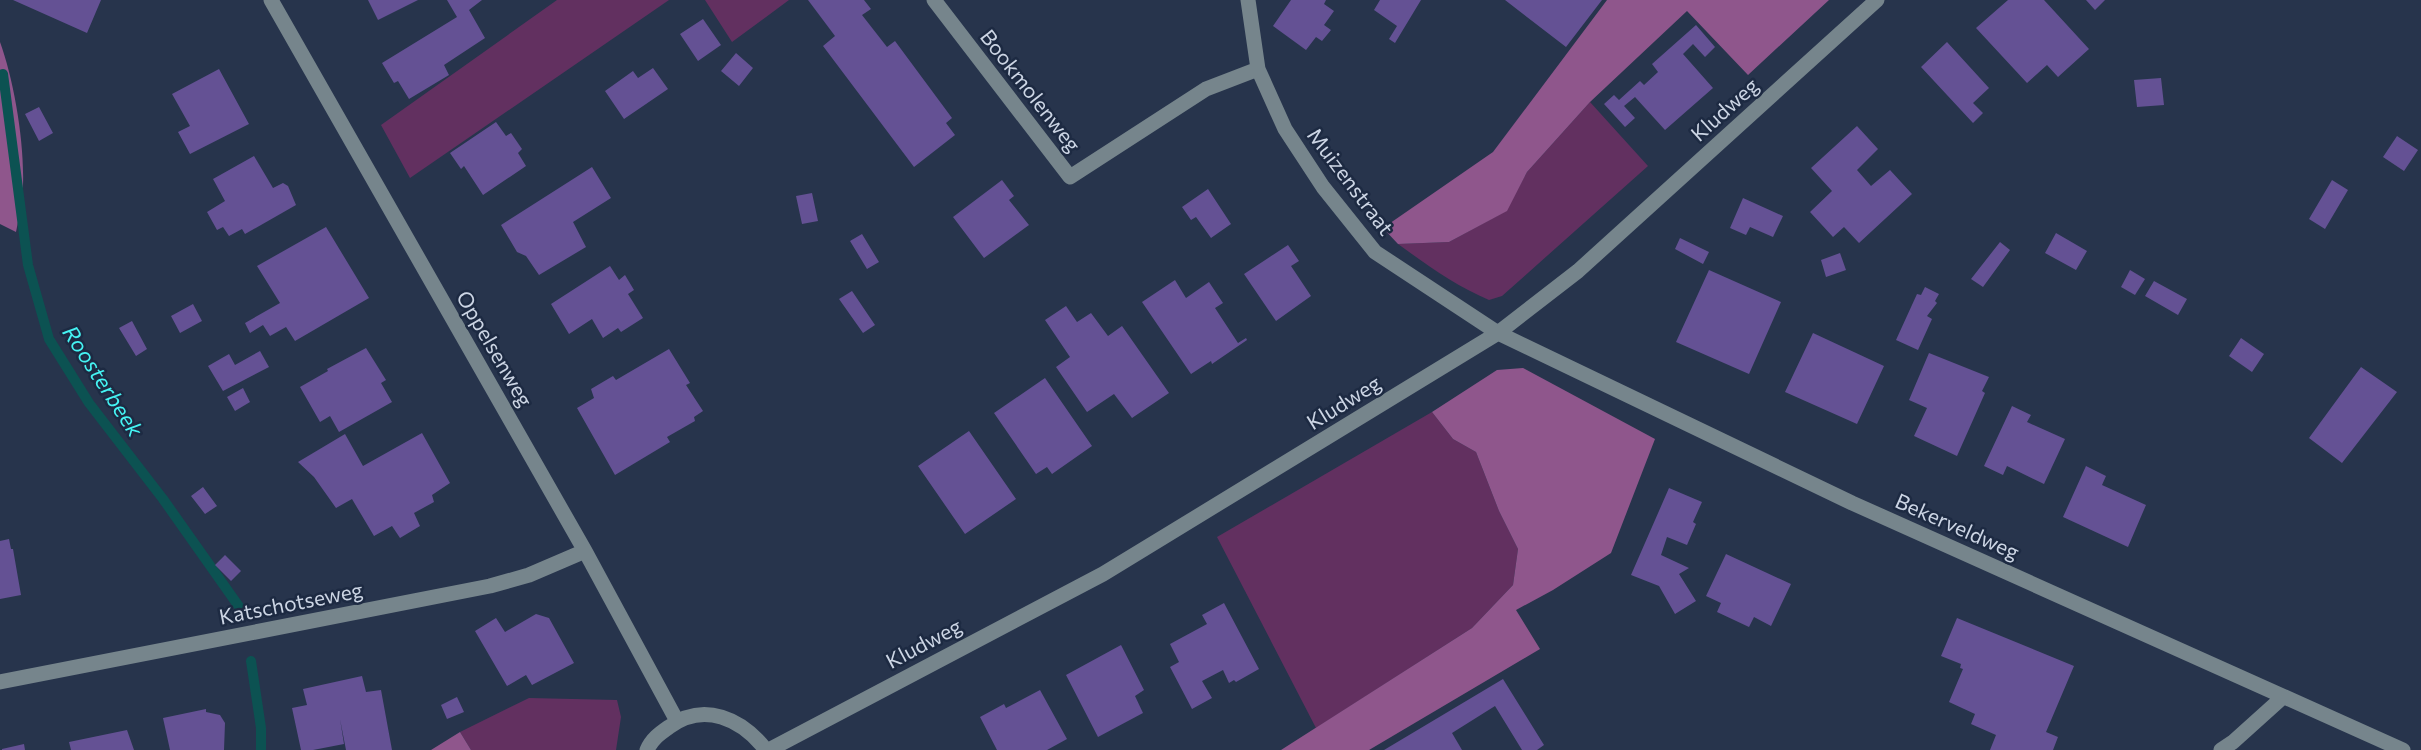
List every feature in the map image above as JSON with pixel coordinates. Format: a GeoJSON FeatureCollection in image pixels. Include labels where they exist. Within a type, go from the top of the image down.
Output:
{"type":"FeatureCollection","features":[{"type":"Feature","properties":{"kind":"street","name":"Oppelsenweg"},"geometry":{"type":"LineString","coordinates":[[271,0],[585,551],[677,722]]}},
{"type":"Feature","properties":{"kind":"street","name":"Bookmolenweg"},"geometry":{"type":"LineString","coordinates":[[934,0],[1070,177],[1206,89],[1258,69]]}},
{"type":"Feature","properties":{"kind":"street","name":"Muizenstraat"},"geometry":{"type":"LineString","coordinates":[[1248,0],[1258,69],[1285,129],[1323,188],[1375,252],[1498,333]]}},
{"type":"Feature","properties":{"kind":"street","name":"Kludweg"},"geometry":{"type":"LineString","coordinates":[[767,750],[1102,574],[1498,333],[1578,271],[1877,0]]}},
{"type":"Feature","properties":{"kind":"street","name":"Bekerveldweg"},"geometry":{"type":"LineString","coordinates":[[1498,333],[1852,503],[2403,750]]}},
{"type":"Feature","properties":{"kind":"street","name":"Katschotseweg"},"geometry":{"type":"LineString","coordinates":[[0,682],[490,586],[529,575],[585,551]]}},
{"type":"Feature","properties":{"kind":"street"},"geometry":{"type":"LineString","coordinates":[[2221,750],[2283,697]]}},
{"type":"Feature","properties":{"kind":"street"},"geometry":{"type":"LineString","coordinates":[[647,750],[652,739],[677,722],[696,716],[717,716],[737,723],[754,735],[767,750]]}},
{"type":"Feature","properties":{"kind":"shaded area"},"geometry":{"type":"Polygon","coordinates":[[[557,0],[669,0],[410,178],[381,125],[557,0]]]}},
{"type":"Feature","properties":{"kind":"shaded area"},"geometry":{"type":"Polygon","coordinates":[[[705,0],[789,0],[732,42],[705,0]]]}},
{"type":"Feature","properties":{"kind":"shaded area"},"geometry":{"type":"Polygon","coordinates":[[[1607,0],[1829,0],[1748,75],[1687,11],[1590,102],[1527,172],[1507,211],[1449,242],[1398,244],[1383,228],[1493,152],[1607,0]]]}},
{"type":"Feature","properties":{"kind":"shaded area"},"geometry":{"type":"Polygon","coordinates":[[[0,42],[15,98],[23,162],[22,203],[16,232],[0,224],[0,42]]]}},
{"type":"Feature","properties":{"kind":"shaded area"},"geometry":{"type":"Polygon","coordinates":[[[1590,102],[1648,166],[1502,296],[1489,300],[1465,288],[1398,244],[1449,242],[1506,211],[1527,172],[1590,102]]]}},
{"type":"Feature","properties":{"kind":"shaded area"},"geometry":{"type":"Polygon","coordinates":[[[1523,368],[1655,439],[1611,553],[1553,590],[1516,610],[1540,649],[1369,750],[1281,750],[1472,628],[1513,585],[1518,549],[1499,511],[1476,452],[1453,439],[1432,412],[1497,370],[1523,368]]]}},
{"type":"Feature","properties":{"kind":"shaded area"},"geometry":{"type":"Polygon","coordinates":[[[1432,412],[1453,439],[1476,452],[1499,511],[1518,549],[1513,585],[1472,628],[1316,728],[1217,537],[1432,412]]]}},
{"type":"Feature","properties":{"kind":"shaded area"},"geometry":{"type":"Polygon","coordinates":[[[529,698],[617,700],[621,717],[616,750],[471,750],[460,732],[529,698]]]}},
{"type":"Feature","properties":{"kind":"shaded area"},"geometry":{"type":"Polygon","coordinates":[[[460,732],[471,750],[431,750],[460,732]]]}},
{"type":"Feature","properties":{"kind":"building"},"geometry":{"type":"Polygon","coordinates":[[[13,0],[101,0],[87,33],[13,0]]]}},
{"type":"Feature","properties":{"kind":"building"},"geometry":{"type":"Polygon","coordinates":[[[368,0],[418,0],[378,20],[368,0]]]}},
{"type":"Feature","properties":{"kind":"building"},"geometry":{"type":"Polygon","coordinates":[[[447,0],[482,0],[469,10],[485,38],[444,65],[449,75],[409,99],[398,81],[394,83],[382,63],[457,17],[447,0]]]}},
{"type":"Feature","properties":{"kind":"building"},"geometry":{"type":"Polygon","coordinates":[[[808,0],[864,0],[871,9],[862,15],[887,47],[895,41],[952,118],[946,123],[955,135],[914,167],[823,46],[835,36],[808,0]]]}},
{"type":"Feature","properties":{"kind":"building"},"geometry":{"type":"Polygon","coordinates":[[[1291,0],[1326,0],[1324,4],[1334,11],[1324,25],[1331,30],[1322,41],[1316,37],[1306,50],[1273,26],[1291,0]]]}},
{"type":"Feature","properties":{"kind":"building"},"geometry":{"type":"Polygon","coordinates":[[[1380,0],[1421,0],[1395,43],[1389,39],[1397,26],[1374,10],[1380,0]]]}},
{"type":"Feature","properties":{"kind":"building"},"geometry":{"type":"Polygon","coordinates":[[[1505,0],[1602,0],[1566,47],[1505,0]]]}},
{"type":"Feature","properties":{"kind":"building"},"geometry":{"type":"Polygon","coordinates":[[[2008,0],[2044,0],[2089,49],[2058,77],[2047,65],[2027,83],[1976,28],[2008,0]]]}},
{"type":"Feature","properties":{"kind":"building"},"geometry":{"type":"Polygon","coordinates":[[[2086,0],[2105,0],[2095,10],[2086,0]]]}},
{"type":"Feature","properties":{"kind":"building"},"geometry":{"type":"Polygon","coordinates":[[[703,19],[721,45],[698,61],[680,34],[703,19]]]}},
{"type":"Feature","properties":{"kind":"building"},"geometry":{"type":"Polygon","coordinates":[[[1696,25],[1715,47],[1705,57],[1693,44],[1683,54],[1713,88],[1665,130],[1635,97],[1624,106],[1635,118],[1625,127],[1604,104],[1614,95],[1619,100],[1640,81],[1644,85],[1658,72],[1652,64],[1696,25]]]}},
{"type":"Feature","properties":{"kind":"building"},"geometry":{"type":"Polygon","coordinates":[[[1947,42],[1989,88],[1973,103],[1983,113],[1973,123],[1921,67],[1947,42]]]}},
{"type":"Feature","properties":{"kind":"building"},"geometry":{"type":"Polygon","coordinates":[[[736,53],[753,68],[739,86],[721,71],[736,53]]]}},
{"type":"Feature","properties":{"kind":"building"},"geometry":{"type":"Polygon","coordinates":[[[653,68],[668,89],[624,119],[605,91],[633,71],[638,78],[653,68]]]}},
{"type":"Feature","properties":{"kind":"building"},"geometry":{"type":"Polygon","coordinates":[[[219,69],[249,124],[190,154],[178,132],[190,126],[172,94],[219,69]]]}},
{"type":"Feature","properties":{"kind":"building"},"geometry":{"type":"Polygon","coordinates":[[[2161,78],[2164,105],[2137,107],[2134,80],[2161,78]]]}},
{"type":"Feature","properties":{"kind":"building"},"geometry":{"type":"Polygon","coordinates":[[[39,107],[53,133],[39,141],[25,114],[39,107]]]}},
{"type":"Feature","properties":{"kind":"building"},"geometry":{"type":"Polygon","coordinates":[[[496,122],[506,136],[511,133],[522,149],[518,153],[526,166],[483,195],[464,166],[461,169],[450,153],[496,122]]]}},
{"type":"Feature","properties":{"kind":"building"},"geometry":{"type":"Polygon","coordinates":[[[1857,126],[1878,149],[1857,170],[1871,186],[1890,170],[1912,194],[1859,243],[1844,227],[1833,237],[1810,212],[1832,191],[1811,168],[1857,126]]]}},
{"type":"Feature","properties":{"kind":"building"},"geometry":{"type":"Polygon","coordinates":[[[2397,136],[2418,150],[2404,171],[2383,157],[2397,136]]]}},
{"type":"Feature","properties":{"kind":"building"},"geometry":{"type":"Polygon","coordinates":[[[254,156],[273,188],[283,183],[288,186],[296,205],[245,234],[242,229],[229,236],[223,227],[217,230],[207,212],[225,201],[213,179],[254,156]]]}},
{"type":"Feature","properties":{"kind":"building"},"geometry":{"type":"Polygon","coordinates":[[[592,167],[611,198],[573,222],[586,247],[539,275],[526,256],[517,252],[501,225],[592,167]]]}},
{"type":"Feature","properties":{"kind":"building"},"geometry":{"type":"Polygon","coordinates":[[[1002,180],[1014,196],[1009,200],[1029,225],[984,258],[953,217],[1002,180]]]}},
{"type":"Feature","properties":{"kind":"building"},"geometry":{"type":"Polygon","coordinates":[[[2332,180],[2348,190],[2325,229],[2309,219],[2332,180]]]}},
{"type":"Feature","properties":{"kind":"building"},"geometry":{"type":"Polygon","coordinates":[[[1208,189],[1231,224],[1211,238],[1196,217],[1191,220],[1182,207],[1208,189]]]}},
{"type":"Feature","properties":{"kind":"building"},"geometry":{"type":"Polygon","coordinates":[[[812,193],[818,221],[802,224],[796,196],[812,193]]]}},
{"type":"Feature","properties":{"kind":"building"},"geometry":{"type":"Polygon","coordinates":[[[1743,198],[1783,216],[1773,237],[1750,227],[1746,235],[1730,228],[1743,198]]]}},
{"type":"Feature","properties":{"kind":"building"},"geometry":{"type":"Polygon","coordinates":[[[326,227],[369,298],[295,341],[286,327],[270,336],[263,325],[250,333],[245,323],[280,303],[257,266],[326,227]]]}},
{"type":"Feature","properties":{"kind":"building"},"geometry":{"type":"Polygon","coordinates":[[[2056,233],[2087,251],[2076,270],[2045,253],[2056,233]]]}},
{"type":"Feature","properties":{"kind":"building"},"geometry":{"type":"Polygon","coordinates":[[[862,234],[879,262],[867,269],[850,241],[862,234]]]}},
{"type":"Feature","properties":{"kind":"building"},"geometry":{"type":"Polygon","coordinates":[[[1680,238],[1709,252],[1703,264],[1675,249],[1680,238]]]}},
{"type":"Feature","properties":{"kind":"building"},"geometry":{"type":"Polygon","coordinates":[[[2000,242],[2010,250],[1983,287],[1971,279],[2000,242]]]}},
{"type":"Feature","properties":{"kind":"building"},"geometry":{"type":"Polygon","coordinates":[[[1288,245],[1299,261],[1291,266],[1311,296],[1276,321],[1244,274],[1288,245]]]}},
{"type":"Feature","properties":{"kind":"building"},"geometry":{"type":"Polygon","coordinates":[[[1840,253],[1846,270],[1826,277],[1821,260],[1840,253]]]}},
{"type":"Feature","properties":{"kind":"building"},"geometry":{"type":"Polygon","coordinates":[[[610,266],[619,280],[625,275],[634,290],[628,294],[643,318],[621,332],[618,328],[603,338],[592,319],[569,334],[551,304],[610,266]]]}},
{"type":"Feature","properties":{"kind":"building"},"geometry":{"type":"Polygon","coordinates":[[[1709,270],[1781,302],[1749,374],[1676,342],[1709,270]]]}},
{"type":"Feature","properties":{"kind":"building"},"geometry":{"type":"Polygon","coordinates":[[[2130,270],[2145,279],[2135,295],[2121,287],[2130,270]]]}},
{"type":"Feature","properties":{"kind":"building"},"geometry":{"type":"Polygon","coordinates":[[[1175,280],[1186,298],[1209,282],[1223,303],[1215,308],[1238,343],[1246,338],[1247,340],[1212,364],[1211,361],[1191,374],[1142,302],[1175,280]]]}},
{"type":"Feature","properties":{"kind":"building"},"geometry":{"type":"Polygon","coordinates":[[[2154,281],[2187,299],[2178,315],[2145,296],[2154,281]]]}},
{"type":"Feature","properties":{"kind":"building"},"geometry":{"type":"Polygon","coordinates":[[[1925,287],[1939,294],[1935,301],[1937,303],[1927,316],[1932,319],[1918,350],[1896,340],[1917,294],[1921,295],[1925,287]]]}},
{"type":"Feature","properties":{"kind":"building"},"geometry":{"type":"Polygon","coordinates":[[[852,291],[875,325],[863,333],[839,299],[852,291]]]}},
{"type":"Feature","properties":{"kind":"building"},"geometry":{"type":"Polygon","coordinates":[[[193,304],[202,321],[180,333],[171,316],[193,304]]]}},
{"type":"Feature","properties":{"kind":"building"},"geometry":{"type":"Polygon","coordinates":[[[1066,306],[1077,322],[1091,313],[1108,336],[1122,326],[1169,393],[1132,418],[1114,394],[1087,412],[1056,367],[1070,357],[1045,320],[1066,306]]]}},
{"type":"Feature","properties":{"kind":"building"},"geometry":{"type":"Polygon","coordinates":[[[132,321],[147,349],[136,356],[119,328],[132,321]]]}},
{"type":"Feature","properties":{"kind":"building"},"geometry":{"type":"Polygon","coordinates":[[[1813,333],[1884,366],[1857,424],[1785,392],[1813,333]]]}},
{"type":"Feature","properties":{"kind":"building"},"geometry":{"type":"Polygon","coordinates":[[[2241,338],[2264,354],[2252,372],[2229,356],[2241,338]]]}},
{"type":"Feature","properties":{"kind":"building"},"geometry":{"type":"Polygon","coordinates":[[[366,348],[386,380],[381,383],[392,402],[339,432],[330,416],[320,422],[300,387],[366,348]]]}},
{"type":"Feature","properties":{"kind":"building"},"geometry":{"type":"Polygon","coordinates":[[[669,349],[690,383],[686,385],[703,411],[694,417],[695,421],[667,437],[670,442],[615,475],[577,408],[594,398],[591,389],[613,376],[616,380],[669,349]]]}},
{"type":"Feature","properties":{"kind":"building"},"geometry":{"type":"Polygon","coordinates":[[[260,351],[269,367],[223,391],[208,366],[229,354],[235,365],[260,351]]]}},
{"type":"Feature","properties":{"kind":"building"},"geometry":{"type":"Polygon","coordinates":[[[1929,353],[1989,377],[1982,391],[1985,393],[1957,456],[1914,436],[1927,408],[1909,400],[1929,353]]]}},
{"type":"Feature","properties":{"kind":"building"},"geometry":{"type":"Polygon","coordinates":[[[2361,367],[2397,392],[2342,463],[2309,438],[2361,367]]]}},
{"type":"Feature","properties":{"kind":"building"},"geometry":{"type":"Polygon","coordinates":[[[1045,378],[1092,446],[1052,474],[1047,467],[1036,474],[994,413],[1045,378]]]}},
{"type":"Feature","properties":{"kind":"building"},"geometry":{"type":"Polygon","coordinates":[[[243,388],[250,402],[235,411],[227,397],[243,388]]]}},
{"type":"Feature","properties":{"kind":"building"},"geometry":{"type":"Polygon","coordinates":[[[2012,406],[2031,415],[2027,422],[2065,439],[2044,484],[2007,466],[2003,475],[1984,466],[2012,406]]]}},
{"type":"Feature","properties":{"kind":"building"},"geometry":{"type":"Polygon","coordinates":[[[969,431],[1016,499],[965,534],[918,466],[969,431]]]}},
{"type":"Feature","properties":{"kind":"building"},"geometry":{"type":"Polygon","coordinates":[[[422,433],[450,483],[432,495],[434,502],[414,513],[420,526],[400,538],[392,526],[374,536],[352,499],[336,508],[314,477],[298,462],[345,434],[363,466],[422,433]]]}},
{"type":"Feature","properties":{"kind":"building"},"geometry":{"type":"Polygon","coordinates":[[[2086,466],[2106,476],[2102,485],[2146,505],[2128,547],[2063,517],[2086,466]]]}},
{"type":"Feature","properties":{"kind":"building"},"geometry":{"type":"Polygon","coordinates":[[[203,487],[217,506],[205,514],[191,496],[203,487]]]}},
{"type":"Feature","properties":{"kind":"building"},"geometry":{"type":"Polygon","coordinates":[[[1669,488],[1702,502],[1693,522],[1696,524],[1687,545],[1667,537],[1661,555],[1689,568],[1679,574],[1696,601],[1675,614],[1659,586],[1631,575],[1669,488]]]}},
{"type":"Feature","properties":{"kind":"building"},"geometry":{"type":"Polygon","coordinates":[[[9,539],[11,549],[13,549],[21,595],[0,599],[0,541],[9,539]]]}},
{"type":"Feature","properties":{"kind":"building"},"geometry":{"type":"Polygon","coordinates":[[[1726,554],[1791,584],[1771,626],[1754,617],[1749,627],[1717,612],[1721,603],[1706,596],[1726,554]]]}},
{"type":"Feature","properties":{"kind":"building"},"geometry":{"type":"Polygon","coordinates":[[[225,555],[241,571],[231,581],[215,565],[225,555]]]}},
{"type":"Feature","properties":{"kind":"building"},"geometry":{"type":"Polygon","coordinates":[[[1224,603],[1259,669],[1236,682],[1234,680],[1229,683],[1223,670],[1202,681],[1212,698],[1192,709],[1170,667],[1179,662],[1170,644],[1207,624],[1202,615],[1224,603]]]}},
{"type":"Feature","properties":{"kind":"building"},"geometry":{"type":"Polygon","coordinates":[[[536,614],[549,618],[574,663],[532,685],[526,675],[507,686],[475,631],[496,618],[505,632],[536,614]]]}},
{"type":"Feature","properties":{"kind":"building"},"geometry":{"type":"Polygon","coordinates":[[[1957,618],[2074,666],[2046,732],[2058,737],[2053,750],[1990,750],[1996,735],[1971,724],[1975,714],[1949,702],[1963,669],[1960,668],[1961,664],[1941,656],[1957,618]]]}},
{"type":"Feature","properties":{"kind":"building"},"geometry":{"type":"Polygon","coordinates":[[[1121,645],[1144,690],[1135,696],[1143,713],[1098,737],[1066,675],[1121,645]]]}},
{"type":"Feature","properties":{"kind":"building"},"geometry":{"type":"Polygon","coordinates":[[[362,676],[366,692],[381,690],[392,750],[346,750],[340,719],[344,744],[301,750],[292,708],[307,705],[303,689],[362,676]]]}},
{"type":"Feature","properties":{"kind":"building"},"geometry":{"type":"Polygon","coordinates":[[[1503,679],[1544,745],[1537,750],[1522,750],[1495,706],[1452,733],[1462,750],[1384,750],[1503,679]]]}},
{"type":"Feature","properties":{"kind":"building"},"geometry":{"type":"Polygon","coordinates":[[[1040,690],[1067,739],[1047,750],[997,750],[980,717],[1004,704],[1006,708],[1040,690]]]}},
{"type":"Feature","properties":{"kind":"building"},"geometry":{"type":"Polygon","coordinates":[[[457,697],[464,712],[447,719],[441,705],[457,697]]]}},
{"type":"Feature","properties":{"kind":"building"},"geometry":{"type":"Polygon","coordinates":[[[206,709],[206,712],[220,715],[225,723],[224,750],[170,750],[163,718],[206,709]]]}},
{"type":"Feature","properties":{"kind":"building"},"geometry":{"type":"Polygon","coordinates":[[[127,730],[134,750],[71,750],[69,742],[127,730]]]}},
{"type":"Feature","properties":{"kind":"building"},"geometry":{"type":"Polygon","coordinates":[[[24,744],[25,750],[2,750],[2,749],[24,744]]]}},
{"type":"Feature","properties":{"kind":"waterway","name":"Roosterbeek"},"geometry":{"type":"LineString","coordinates":[[0,75],[3,74],[28,265],[49,339],[89,403],[163,499],[240,608]]}},
{"type":"Feature","properties":{"kind":"waterway","name":"Roosterbeek"},"geometry":{"type":"LineString","coordinates":[[251,661],[261,728],[261,750]]}}]}
